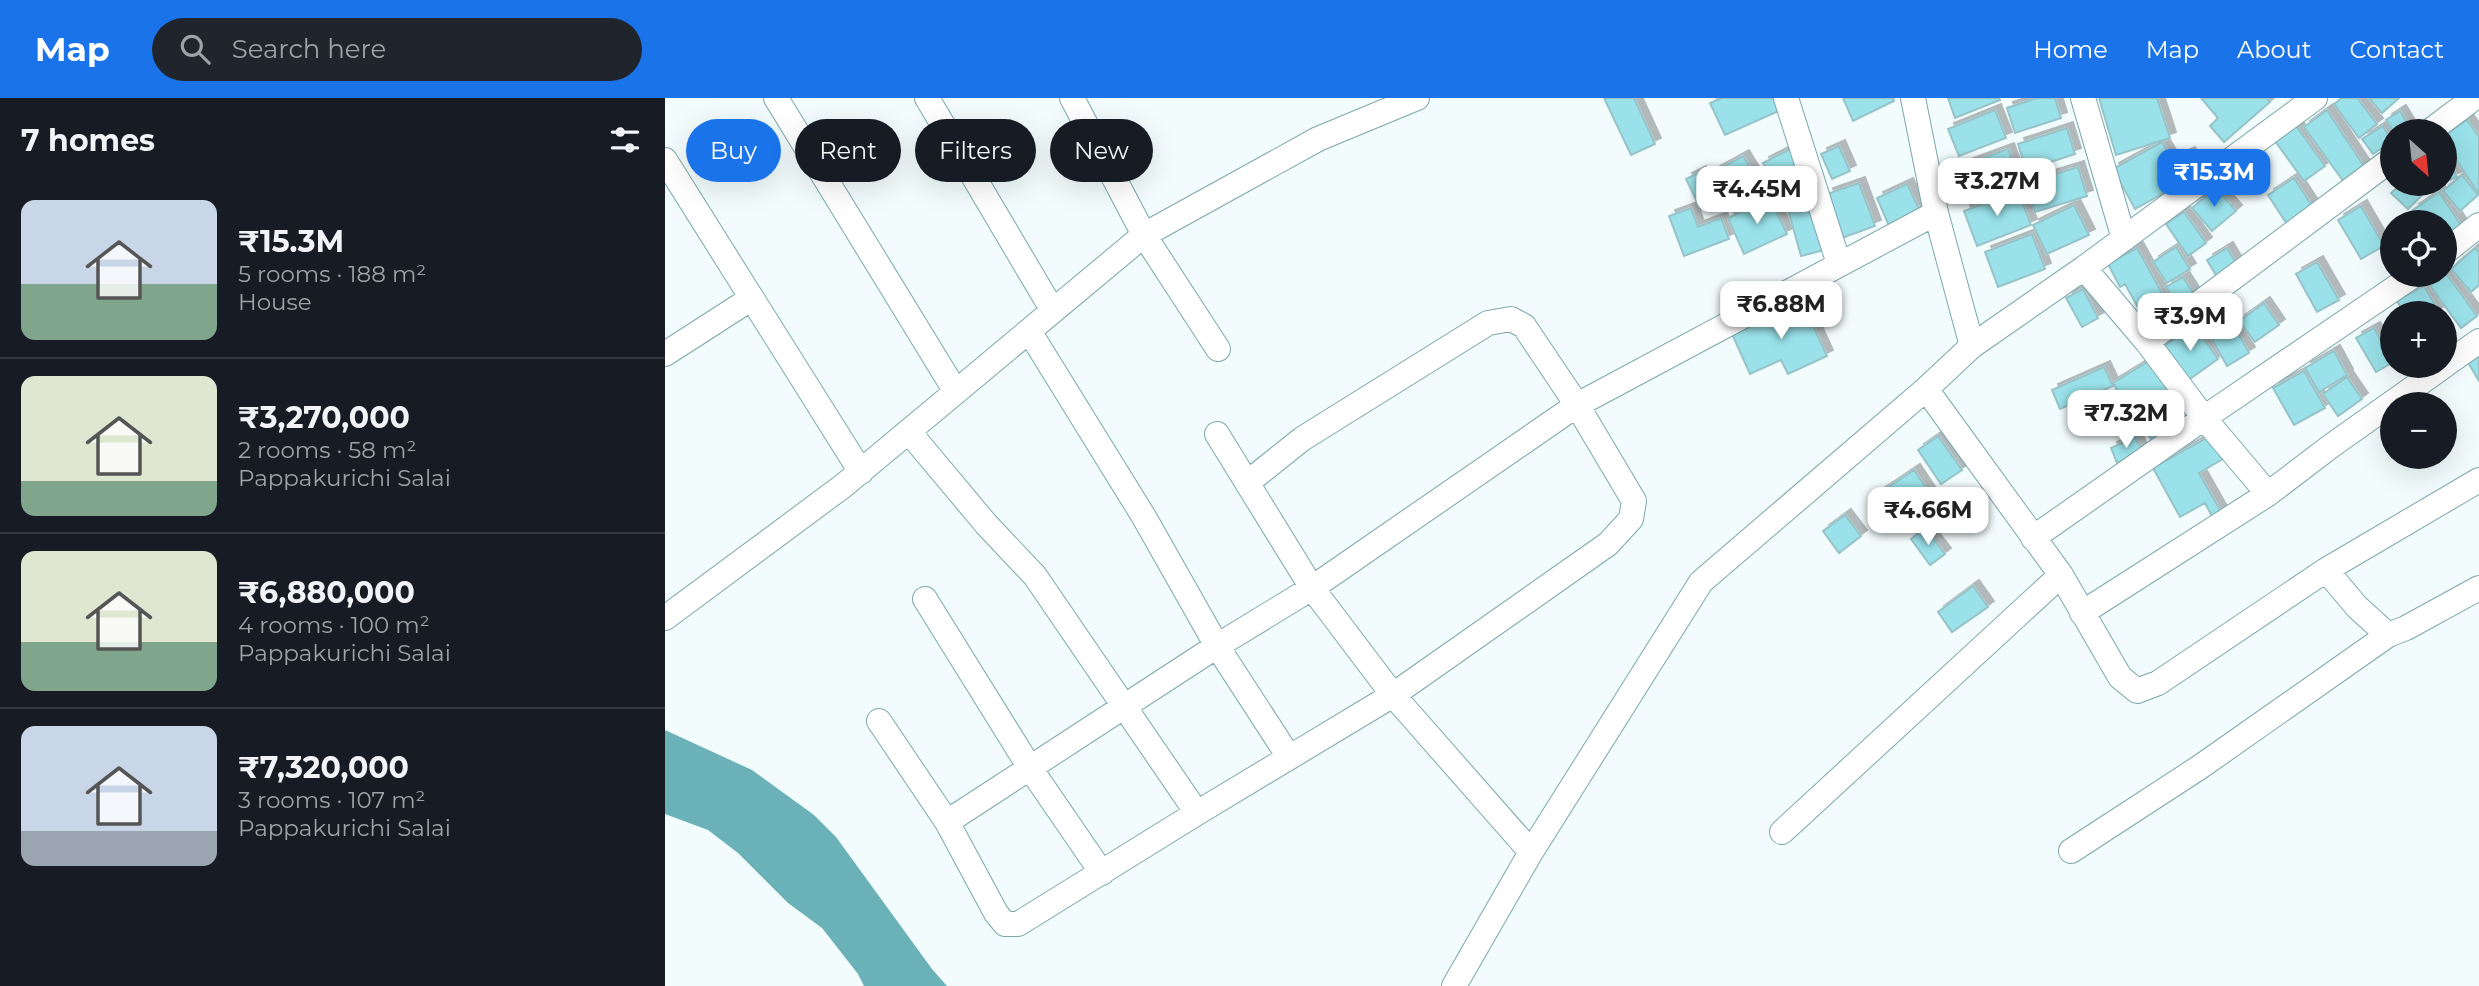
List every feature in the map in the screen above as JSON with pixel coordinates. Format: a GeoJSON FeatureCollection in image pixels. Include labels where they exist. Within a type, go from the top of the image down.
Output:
{"type":"FeatureCollection","features":[{"type":"Feature","properties":{"kind":"street"},"geometry":{"type":"LineString","coordinates":[[776,98],[955,392]]}},
{"type":"Feature","properties":{"kind":"street"},"geometry":{"type":"LineString","coordinates":[[927,98],[1053,311]]}},
{"type":"Feature","properties":{"kind":"street"},"geometry":{"type":"LineString","coordinates":[[1072,98],[1144,235],[1218,349]]}},
{"type":"Feature","properties":{"kind":"street"},"geometry":{"type":"LineString","coordinates":[[665,618],[861,472],[1144,235],[1318,139],[1417,98]]}},
{"type":"Feature","properties":{"kind":"street"},"geometry":{"type":"LineString","coordinates":[[1786,98],[1839,264]]}},
{"type":"Feature","properties":{"kind":"street"},"geometry":{"type":"LineString","coordinates":[[1913,98],[1936,213],[1972,346]]}},
{"type":"Feature","properties":{"kind":"street"},"geometry":{"type":"LineString","coordinates":[[2083,98],[2124,239]]}},
{"type":"Feature","properties":{"kind":"street"},"geometry":{"type":"LineString","coordinates":[[1454,986],[1531,852],[1701,582],[1926,389],[1972,346],[2084,268],[2315,98]]}},
{"type":"Feature","properties":{"kind":"street"},"geometry":{"type":"LineString","coordinates":[[2446,119],[2474,98]]}},
{"type":"Feature","properties":{"kind":"street"},"geometry":{"type":"LineString","coordinates":[[665,160],[674,192],[752,298],[861,472]]}},
{"type":"Feature","properties":{"kind":"street"},"geometry":{"type":"LineString","coordinates":[[2147,342],[2380,168]]}},
{"type":"Feature","properties":{"kind":"street"},"geometry":{"type":"LineString","coordinates":[[947,822],[1217,646],[1312,588],[1577,405],[1936,213]]}},
{"type":"Feature","properties":{"kind":"street"},"geometry":{"type":"LineString","coordinates":[[2457,242],[2479,225]]}},
{"type":"Feature","properties":{"kind":"street"},"geometry":{"type":"LineString","coordinates":[[2084,268],[2147,342],[2204,418],[2268,494]]}},
{"type":"Feature","properties":{"kind":"street"},"geometry":{"type":"LineString","coordinates":[[2033,538],[2396,287]]}},
{"type":"Feature","properties":{"kind":"street"},"geometry":{"type":"LineString","coordinates":[[665,354],[752,298]]}},
{"type":"Feature","properties":{"kind":"street"},"geometry":{"type":"LineString","coordinates":[[879,722],[947,822],[996,913],[1005,924],[1018,924],[1393,695],[1608,544],[1631,519],[1634,501],[1577,405],[1524,326],[1510,319],[1488,323],[1302,439],[1247,483]]}},
{"type":"Feature","properties":{"kind":"street"},"geometry":{"type":"LineString","coordinates":[[1029,331],[1144,517],[1217,646],[1289,757]]}},
{"type":"Feature","properties":{"kind":"street"},"geometry":{"type":"LineString","coordinates":[[2457,356],[2479,341]]}},
{"type":"Feature","properties":{"kind":"street"},"geometry":{"type":"LineString","coordinates":[[2082,613],[2268,494],[2426,378]]}},
{"type":"Feature","properties":{"kind":"street"},"geometry":{"type":"LineString","coordinates":[[1926,389],[2061,575],[2120,677],[2137,691],[2158,683],[2326,570],[2479,480]]}},
{"type":"Feature","properties":{"kind":"street"},"geometry":{"type":"LineString","coordinates":[[909,432],[986,524],[1035,576],[1197,813]]}},
{"type":"Feature","properties":{"kind":"street"},"geometry":{"type":"LineString","coordinates":[[1217,434],[1312,588],[1393,695],[1531,852]]}},
{"type":"Feature","properties":{"kind":"street"},"geometry":{"type":"LineString","coordinates":[[2326,570],[2357,607],[2388,635]]}},
{"type":"Feature","properties":{"kind":"street"},"geometry":{"type":"LineString","coordinates":[[1782,832],[2061,575]]}},
{"type":"Feature","properties":{"kind":"street"},"geometry":{"type":"LineString","coordinates":[[2071,851],[2200,767],[2388,635],[2479,588]]}},
{"type":"Feature","properties":{"kind":"street"},"geometry":{"type":"LineString","coordinates":[[925,599],[1030,768],[1102,873]]}},
{"type":"Feature","properties":{"kind":"water"},"geometry":{"type":"Polygon","coordinates":[[[665,730],[752,770],[814,815],[836,837],[947,986],[864,986],[858,974],[822,928],[788,903],[738,853],[708,830],[665,814],[665,730]]]}},
{"type":"Feature","properties":{"kind":"building"},"geometry":{"type":"Polygon","coordinates":[[[1604,98],[1634,98],[1655,144],[1631,155],[1604,98]]]}},
{"type":"Feature","properties":{"kind":"building"},"geometry":{"type":"Polygon","coordinates":[[[1722,98],[1775,98],[1781,110],[1725,135],[1710,103],[1722,98]]]}},
{"type":"Feature","properties":{"kind":"building"},"geometry":{"type":"Polygon","coordinates":[[[1843,98],[1893,98],[1894,101],[1853,121],[1843,98]]]}},
{"type":"Feature","properties":{"kind":"building"},"geometry":{"type":"Polygon","coordinates":[[[1948,98],[1999,98],[2000,100],[1955,118],[1948,98]]]}},
{"type":"Feature","properties":{"kind":"building"},"geometry":{"type":"Polygon","coordinates":[[[2037,98],[2055,98],[2061,118],[2015,133],[2007,108],[2037,98]]]}},
{"type":"Feature","properties":{"kind":"building"},"geometry":{"type":"Polygon","coordinates":[[[2099,98],[2157,98],[2170,138],[2116,155],[2099,98]]]}},
{"type":"Feature","properties":{"kind":"building"},"geometry":{"type":"Polygon","coordinates":[[[2201,98],[2266,98],[2270,102],[2224,142],[2210,126],[2218,118],[2201,98]]]}},
{"type":"Feature","properties":{"kind":"building"},"geometry":{"type":"Polygon","coordinates":[[[2342,98],[2357,98],[2377,124],[2359,138],[2334,104],[2342,98]]]}},
{"type":"Feature","properties":{"kind":"building"},"geometry":{"type":"Polygon","coordinates":[[[2369,98],[2399,98],[2382,113],[2369,98]]]}},
{"type":"Feature","properties":{"kind":"building"},"geometry":{"type":"Polygon","coordinates":[[[1995,110],[2006,138],[1959,156],[1948,129],[1995,110]]]}},
{"type":"Feature","properties":{"kind":"building"},"geometry":{"type":"Polygon","coordinates":[[[2327,110],[2367,171],[2346,185],[2304,127],[2327,110]]]}},
{"type":"Feature","properties":{"kind":"building"},"geometry":{"type":"Polygon","coordinates":[[[2400,111],[2405,119],[2388,119],[2400,111]]]}},
{"type":"Feature","properties":{"kind":"building"},"geometry":{"type":"Polygon","coordinates":[[[2467,120],[2479,137],[2479,194],[2457,161],[2457,127],[2467,120]]]}},
{"type":"Feature","properties":{"kind":"building"},"geometry":{"type":"Polygon","coordinates":[[[2296,126],[2325,166],[2304,181],[2275,141],[2296,126]]]}},
{"type":"Feature","properties":{"kind":"building"},"geometry":{"type":"Polygon","coordinates":[[[2067,128],[2075,154],[2026,170],[2018,144],[2067,128]]]}},
{"type":"Feature","properties":{"kind":"building"},"geometry":{"type":"Polygon","coordinates":[[[2380,128],[2380,149],[2373,154],[2362,139],[2380,128]]]}},
{"type":"Feature","properties":{"kind":"building"},"geometry":{"type":"Polygon","coordinates":[[[2162,142],[2173,161],[2189,153],[2200,173],[2135,209],[2113,169],[2162,142]]]}},
{"type":"Feature","properties":{"kind":"building"},"geometry":{"type":"Polygon","coordinates":[[[1839,146],[1850,171],[1832,179],[1821,154],[1839,146]]]}},
{"type":"Feature","properties":{"kind":"building"},"geometry":{"type":"Polygon","coordinates":[[[1792,148],[1806,173],[1778,189],[1763,163],[1792,148]]]}},
{"type":"Feature","properties":{"kind":"building"},"geometry":{"type":"Polygon","coordinates":[[[2008,149],[2020,181],[1971,199],[1959,167],[2008,149]]]}},
{"type":"Feature","properties":{"kind":"building"},"geometry":{"type":"Polygon","coordinates":[[[1743,156],[1755,176],[1726,192],[1714,172],[1743,156]]]}},
{"type":"Feature","properties":{"kind":"building"},"geometry":{"type":"Polygon","coordinates":[[[2078,167],[2087,196],[2035,212],[2026,183],[2078,167]]]}},
{"type":"Feature","properties":{"kind":"building"},"geometry":{"type":"Polygon","coordinates":[[[1700,172],[1714,201],[1700,208],[1686,179],[1700,172]]]}},
{"type":"Feature","properties":{"kind":"building"},"geometry":{"type":"Polygon","coordinates":[[[2462,175],[2478,195],[2460,211],[2447,196],[2457,196],[2457,179],[2462,175]]]}},
{"type":"Feature","properties":{"kind":"building"},"geometry":{"type":"Polygon","coordinates":[[[2294,178],[2316,212],[2290,229],[2268,195],[2294,178]]]}},
{"type":"Feature","properties":{"kind":"building"},"geometry":{"type":"Polygon","coordinates":[[[1859,183],[1875,226],[1842,238],[1827,194],[1859,183]]]}},
{"type":"Feature","properties":{"kind":"building"},"geometry":{"type":"Polygon","coordinates":[[[1907,184],[1920,211],[1889,226],[1877,198],[1907,184]]]}},
{"type":"Feature","properties":{"kind":"building"},"geometry":{"type":"Polygon","coordinates":[[[1807,188],[1824,250],[1801,256],[1784,195],[1807,188]]]}},
{"type":"Feature","properties":{"kind":"building"},"geometry":{"type":"Polygon","coordinates":[[[2216,188],[2236,211],[2212,231],[2192,208],[2216,188]]]}},
{"type":"Feature","properties":{"kind":"building"},"geometry":{"type":"Polygon","coordinates":[[[2018,191],[2031,225],[1977,246],[1964,211],[2018,191]]]}},
{"type":"Feature","properties":{"kind":"building"},"geometry":{"type":"Polygon","coordinates":[[[2394,196],[2421,196],[2408,209],[2394,196]]]}},
{"type":"Feature","properties":{"kind":"building"},"geometry":{"type":"Polygon","coordinates":[[[2433,196],[2442,196],[2451,210],[2413,210],[2433,196]]]}},
{"type":"Feature","properties":{"kind":"building"},"geometry":{"type":"Polygon","coordinates":[[[1770,198],[1787,234],[1744,254],[1728,218],[1770,198]]]}},
{"type":"Feature","properties":{"kind":"building"},"geometry":{"type":"Polygon","coordinates":[[[2074,205],[2089,235],[2047,254],[2033,225],[2074,205]]]}},
{"type":"Feature","properties":{"kind":"building"},"geometry":{"type":"Polygon","coordinates":[[[2361,206],[2380,239],[2380,248],[2361,259],[2338,220],[2361,206]]]}},
{"type":"Feature","properties":{"kind":"building"},"geometry":{"type":"Polygon","coordinates":[[[1691,208],[1698,227],[1721,218],[1729,239],[1684,256],[1669,216],[1691,208]]]}},
{"type":"Feature","properties":{"kind":"building"},"geometry":{"type":"Polygon","coordinates":[[[2184,212],[2206,243],[2188,256],[2166,224],[2184,212]]]}},
{"type":"Feature","properties":{"kind":"building"},"geometry":{"type":"Polygon","coordinates":[[[2032,234],[2045,269],[1998,287],[1985,252],[2032,234]]]}},
{"type":"Feature","properties":{"kind":"building"},"geometry":{"type":"Polygon","coordinates":[[[2176,247],[2190,269],[2167,283],[2153,262],[2176,247]]]}},
{"type":"Feature","properties":{"kind":"building"},"geometry":{"type":"Polygon","coordinates":[[[2137,248],[2173,313],[2148,326],[2125,284],[2120,287],[2108,264],[2137,248]]]}},
{"type":"Feature","properties":{"kind":"building"},"geometry":{"type":"Polygon","coordinates":[[[2227,248],[2240,270],[2220,282],[2207,260],[2227,248]]]}},
{"type":"Feature","properties":{"kind":"building"},"geometry":{"type":"Polygon","coordinates":[[[2475,248],[2479,252],[2479,285],[2471,292],[2457,276],[2457,264],[2475,248]]]}},
{"type":"Feature","properties":{"kind":"building"},"geometry":{"type":"Polygon","coordinates":[[[2317,262],[2339,300],[2317,312],[2296,274],[2317,262]]]}},
{"type":"Feature","properties":{"kind":"building"},"geometry":{"type":"Polygon","coordinates":[[[2183,277],[2193,293],[2176,303],[2166,287],[2183,277]]]}},
{"type":"Feature","properties":{"kind":"building"},"geometry":{"type":"Polygon","coordinates":[[[2425,287],[2433,301],[2397,301],[2425,287]]]}},
{"type":"Feature","properties":{"kind":"building"},"geometry":{"type":"Polygon","coordinates":[[[2431,287],[2456,287],[2477,316],[2461,328],[2457,323],[2457,301],[2441,301],[2431,287]]]}},
{"type":"Feature","properties":{"kind":"building"},"geometry":{"type":"Polygon","coordinates":[[[2083,289],[2098,318],[2082,327],[2066,298],[2083,289]]]}},
{"type":"Feature","properties":{"kind":"building"},"geometry":{"type":"Polygon","coordinates":[[[1802,302],[1827,356],[1788,374],[1781,360],[1750,374],[1732,334],[1802,302]]]}},
{"type":"Feature","properties":{"kind":"building"},"geometry":{"type":"Polygon","coordinates":[[[2264,303],[2279,325],[2255,342],[2239,321],[2264,303]]]}},
{"type":"Feature","properties":{"kind":"building"},"geometry":{"type":"Polygon","coordinates":[[[2225,309],[2249,353],[2227,366],[2202,321],[2225,309]]]}},
{"type":"Feature","properties":{"kind":"building"},"geometry":{"type":"Polygon","coordinates":[[[2194,325],[2218,359],[2187,381],[2163,347],[2194,325]]]}},
{"type":"Feature","properties":{"kind":"building"},"geometry":{"type":"Polygon","coordinates":[[[2374,328],[2380,338],[2380,370],[2376,372],[2356,338],[2374,328]]]}},
{"type":"Feature","properties":{"kind":"building"},"geometry":{"type":"Polygon","coordinates":[[[2334,351],[2347,375],[2319,392],[2305,368],[2334,351]]]}},
{"type":"Feature","properties":{"kind":"building"},"geometry":{"type":"Polygon","coordinates":[[[2479,352],[2479,381],[2466,359],[2479,352]]]}},
{"type":"Feature","properties":{"kind":"building"},"geometry":{"type":"Polygon","coordinates":[[[2154,358],[2192,424],[2155,446],[2133,409],[2129,411],[2113,383],[2154,358]]]}},
{"type":"Feature","properties":{"kind":"building"},"geometry":{"type":"Polygon","coordinates":[[[2104,367],[2113,386],[2060,409],[2052,390],[2104,367]]]}},
{"type":"Feature","properties":{"kind":"building"},"geometry":{"type":"Polygon","coordinates":[[[2304,371],[2325,408],[2294,425],[2273,388],[2304,371]]]}},
{"type":"Feature","properties":{"kind":"building"},"geometry":{"type":"Polygon","coordinates":[[[2347,377],[2362,399],[2338,416],[2323,394],[2347,377]]]}},
{"type":"Feature","properties":{"kind":"building"},"geometry":{"type":"Polygon","coordinates":[[[1938,436],[1962,470],[1941,484],[1918,450],[1938,436]]]}},
{"type":"Feature","properties":{"kind":"building"},"geometry":{"type":"Polygon","coordinates":[[[2210,436],[2223,459],[2199,473],[2225,519],[2216,524],[2205,503],[2180,517],[2153,468],[2210,436]]]}},
{"type":"Feature","properties":{"kind":"building"},"geometry":{"type":"Polygon","coordinates":[[[2135,437],[2142,452],[2117,463],[2111,448],[2135,437]]]}},
{"type":"Feature","properties":{"kind":"building"},"geometry":{"type":"Polygon","coordinates":[[[1914,470],[1930,494],[1890,520],[1875,496],[1914,470]]]}},
{"type":"Feature","properties":{"kind":"building"},"geometry":{"type":"Polygon","coordinates":[[[1845,515],[1861,536],[1839,553],[1823,531],[1845,515]]]}},
{"type":"Feature","properties":{"kind":"building"},"geometry":{"type":"Polygon","coordinates":[[[1925,528],[1945,554],[1930,565],[1911,539],[1925,528]]]}},
{"type":"Feature","properties":{"kind":"building"},"geometry":{"type":"Polygon","coordinates":[[[1973,586],[1988,607],[1952,632],[1938,612],[1973,586]]]}}]}
